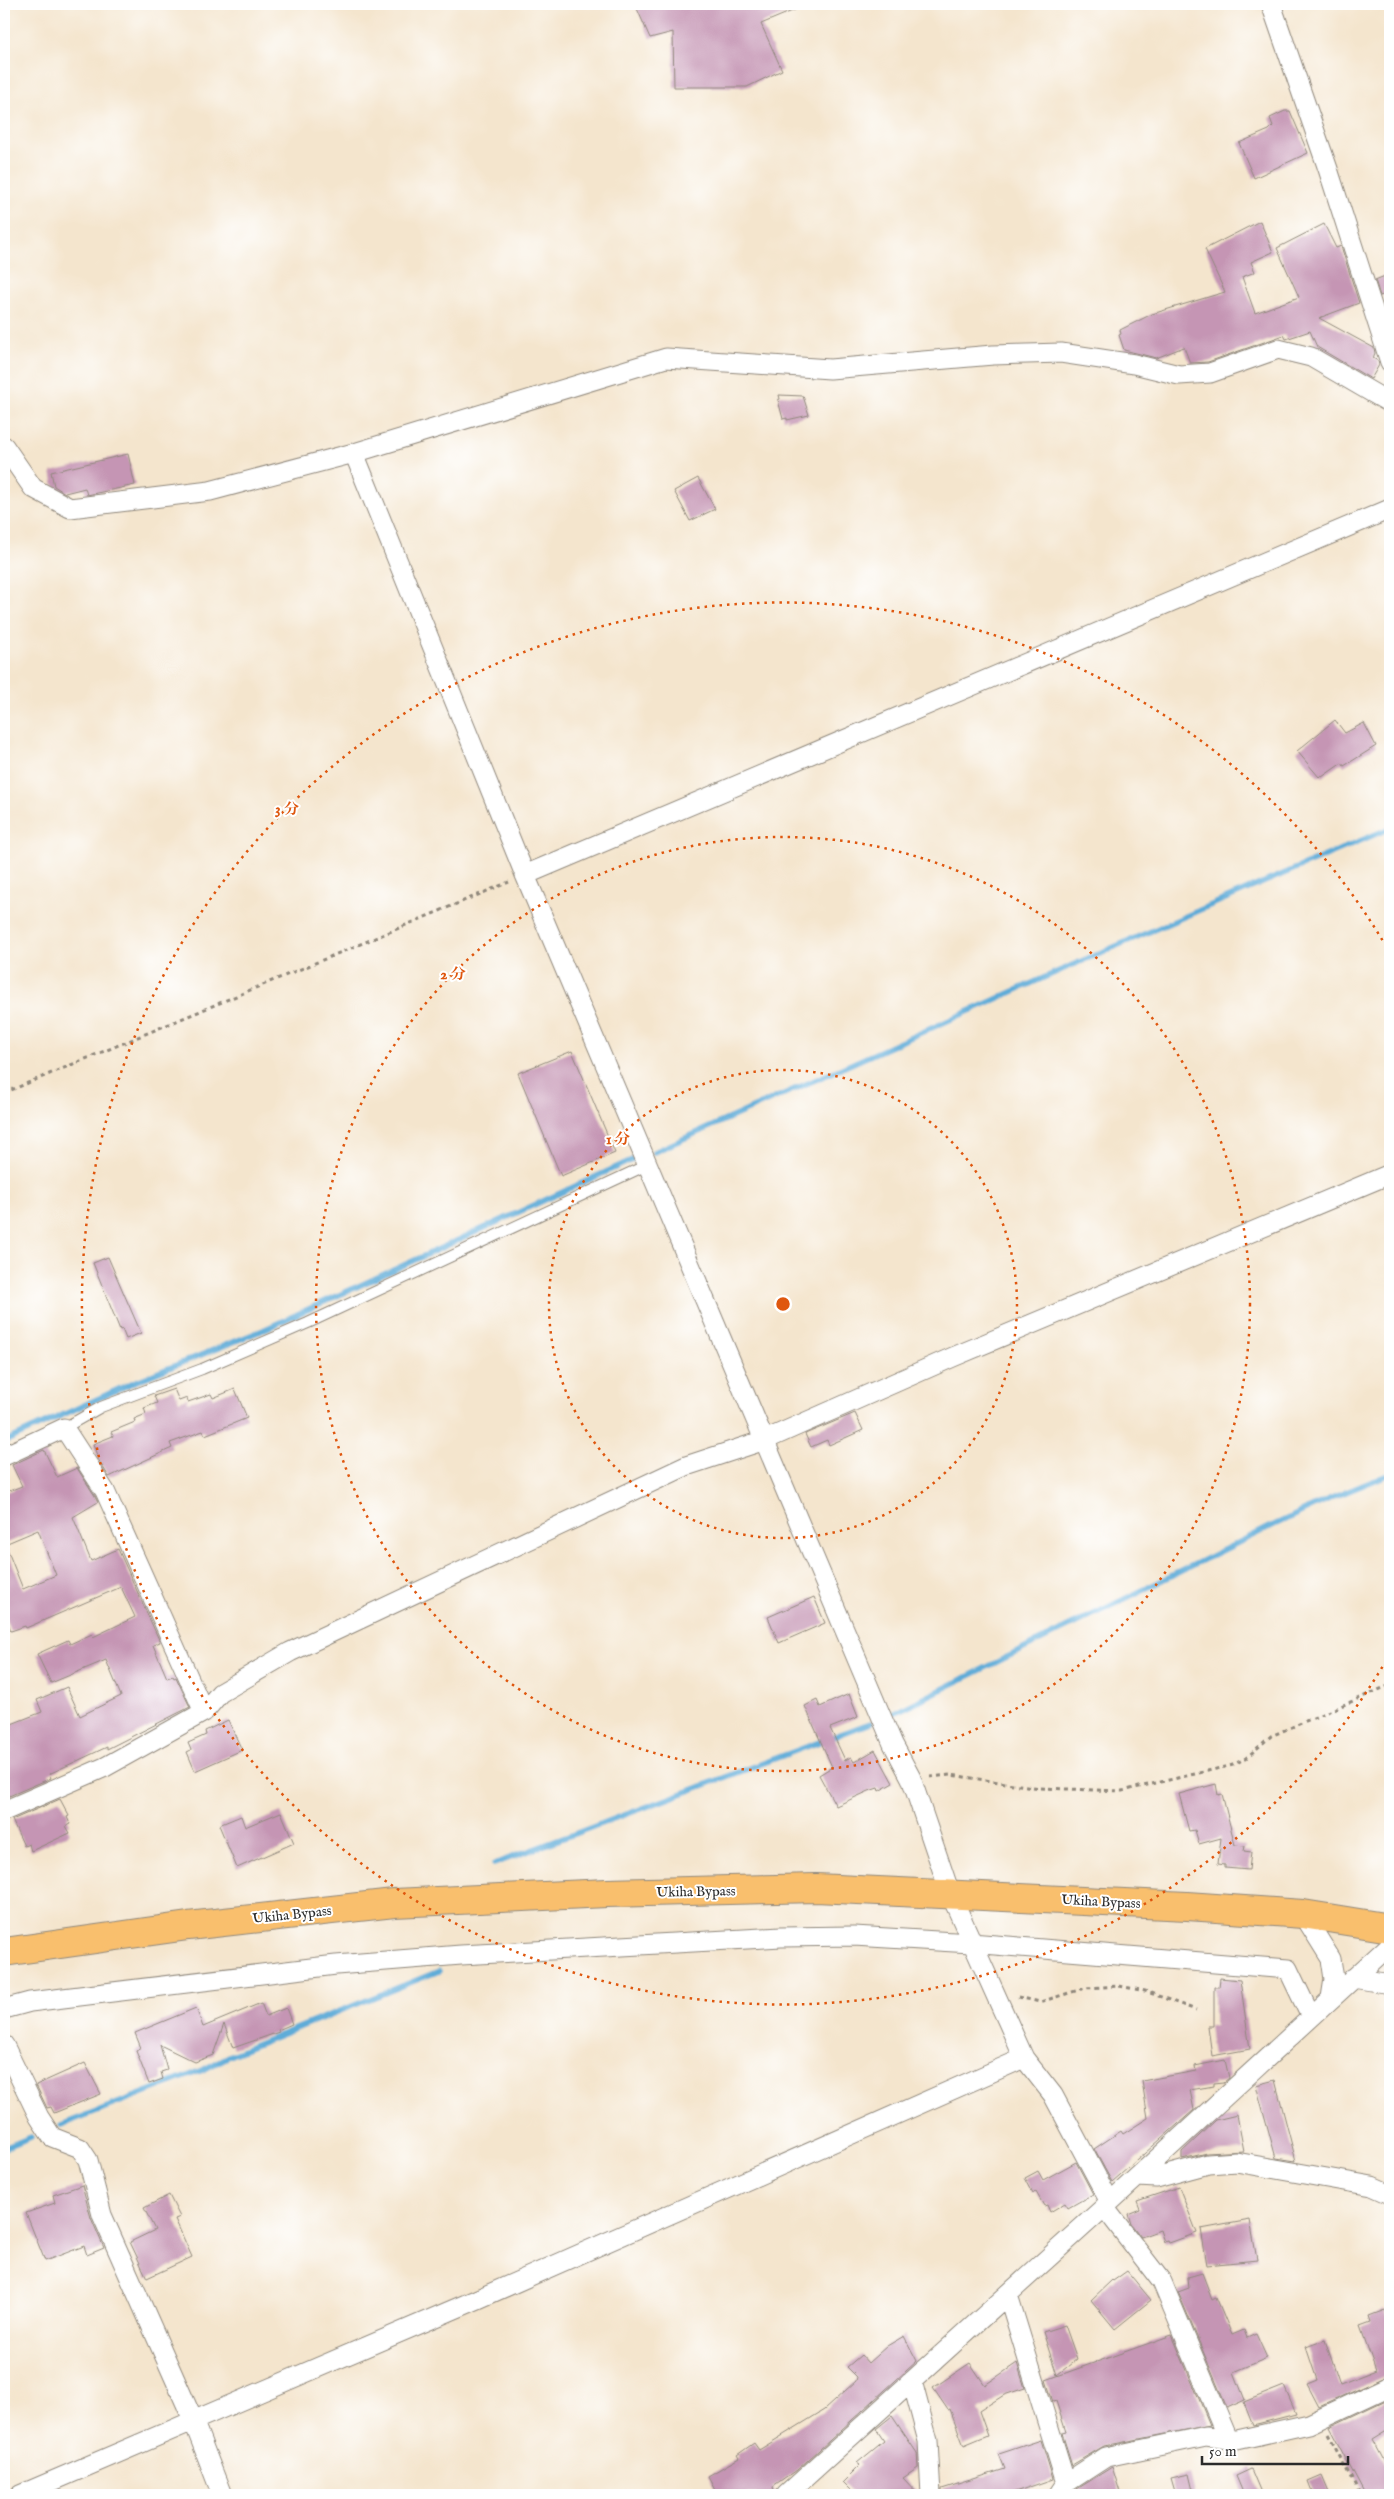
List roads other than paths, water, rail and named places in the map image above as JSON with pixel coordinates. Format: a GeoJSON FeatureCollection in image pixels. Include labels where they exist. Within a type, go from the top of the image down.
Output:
{"type":"FeatureCollection","features":[{"type":"Feature","properties":{"kind":"highway","name":"Ukiha Bypass"},"geometry":{"type":"LineString","coordinates":[[4,1952],[188,1926],[394,1903],[606,1893],[806,1888],[950,1893],[1303,1914],[1390,1928]]}},
{"type":"Feature","properties":{"kind":"street"},"geometry":{"type":"LineString","coordinates":[[1271,4],[1328,169],[1390,362]]}},
{"type":"Feature","properties":{"kind":"street"},"geometry":{"type":"LineString","coordinates":[[4,446],[33,488],[70,508],[210,491],[354,453],[666,358],[830,370],[993,355],[1061,353],[1134,364],[1179,376],[1210,373],[1278,349],[1311,356],[1390,403]]}},
{"type":"Feature","properties":{"kind":"street"},"geometry":{"type":"LineString","coordinates":[[354,453],[525,874],[647,1165],[893,1744],[912,1778],[950,1893],[971,1943],[1024,2058],[1053,2095],[1107,2205],[1162,2282],[1228,2439]]}},
{"type":"Feature","properties":{"kind":"street"},"geometry":{"type":"LineString","coordinates":[[525,874],[1390,509]]}},
{"type":"Feature","properties":{"kind":"street"},"geometry":{"type":"LineString","coordinates":[[4,1811],[105,1767],[204,1712],[220,1693],[290,1652],[686,1466],[765,1440],[962,1354],[1390,1174]]}},
{"type":"Feature","properties":{"kind":"street"},"geometry":{"type":"LineString","coordinates":[[4,1456],[64,1428],[105,1490],[204,1712]]}},
{"type":"Feature","properties":{"kind":"street"},"geometry":{"type":"LineString","coordinates":[[1303,1914],[1330,1959],[1334,1979],[1331,1998]]}},
{"type":"Feature","properties":{"kind":"street"},"geometry":{"type":"LineString","coordinates":[[4,2009],[30,2002],[326,1966],[461,1955],[781,1937],[854,1936],[971,1943],[1288,1969],[1311,2017]]}},
{"type":"Feature","properties":{"kind":"street"},"geometry":{"type":"LineString","coordinates":[[786,2495],[1138,2177],[1390,1945]]}},
{"type":"Feature","properties":{"kind":"street"},"geometry":{"type":"LineString","coordinates":[[1353,1978],[1390,1984]]}},
{"type":"Feature","properties":{"kind":"street"},"geometry":{"type":"LineString","coordinates":[[4,2045],[39,2117],[52,2137],[80,2148],[88,2160],[102,2215],[193,2420],[222,2495]]}},
{"type":"Feature","properties":{"kind":"street"},"geometry":{"type":"LineString","coordinates":[[20,2495],[478,2299],[1024,2058]]}},
{"type":"Feature","properties":{"kind":"street"},"geometry":{"type":"LineString","coordinates":[[1138,2177],[1156,2178],[1208,2164],[1236,2162],[1372,2186],[1390,2194]]}},
{"type":"Feature","properties":{"kind":"street"},"geometry":{"type":"LineString","coordinates":[[1008,2295],[1062,2489],[1106,2457],[1206,2436],[1237,2440],[1308,2424],[1390,2386]]}},
{"type":"Feature","properties":{"kind":"street"},"geometry":{"type":"LineString","coordinates":[[912,2381],[928,2441],[931,2495]]}},
{"type":"Feature","properties":{"kind":"lane"},"geometry":{"type":"LineString","coordinates":[[64,1428],[101,1407],[202,1369],[308,1323],[647,1165]]}},
{"type":"Feature","properties":{"kind":"waterway"},"geometry":{"type":"LineString","coordinates":[[654,1152],[1077,963],[1390,828]]}},
{"type":"Feature","properties":{"kind":"waterway"},"geometry":{"type":"LineString","coordinates":[[4,1442],[134,1382],[263,1330],[632,1160]]}},
{"type":"Feature","properties":{"kind":"waterway"},"geometry":{"type":"LineString","coordinates":[[894,1713],[1274,1525],[1329,1499],[1390,1474]]}},
{"type":"Feature","properties":{"kind":"waterway"},"geometry":{"type":"LineString","coordinates":[[494,1864],[870,1723]]}},
{"type":"Feature","properties":{"kind":"waterway"},"geometry":{"type":"LineString","coordinates":[[61,2125],[203,2070],[231,2055],[439,1971]]}},
{"type":"Feature","properties":{"kind":"waterway"},"geometry":{"type":"LineString","coordinates":[[4,2148],[31,2137]]}}]}
